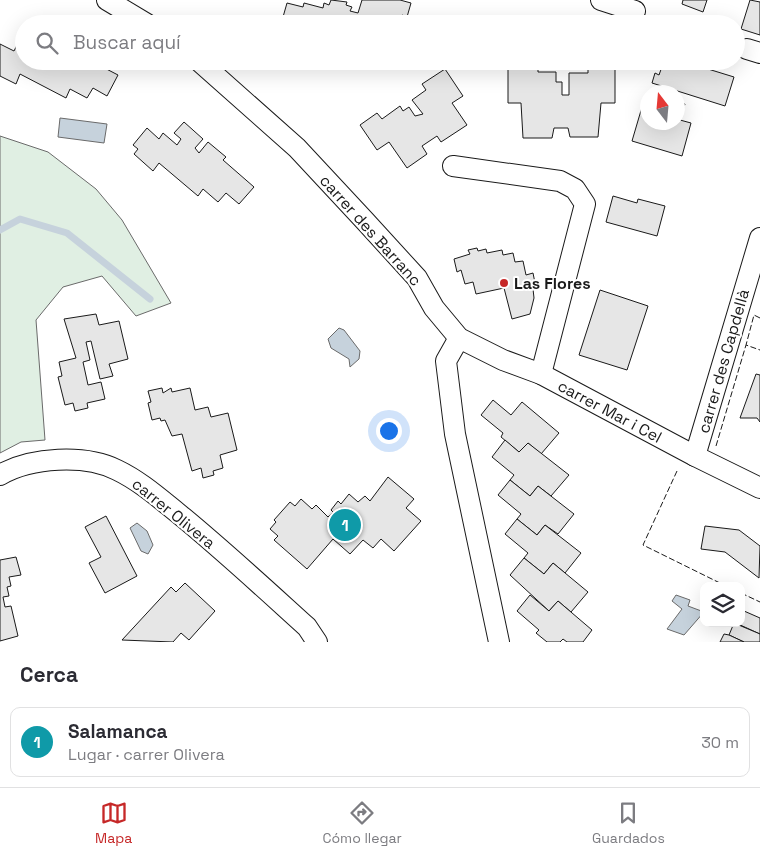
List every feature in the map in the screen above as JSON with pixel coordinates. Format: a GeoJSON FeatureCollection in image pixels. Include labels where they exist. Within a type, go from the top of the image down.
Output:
{"type":"FeatureCollection","features":[{"type":"Feature","properties":{"kind":"street"},"geometry":{"type":"LineString","coordinates":[[107,0],[131,15]]}},
{"type":"Feature","properties":{"kind":"street"},"geometry":{"type":"LineString","coordinates":[[600,0],[635,12]]}},
{"type":"Feature","properties":{"kind":"street","name":"carrer des Barranc"},"geometry":{"type":"LineString","coordinates":[[209,70],[297,148],[353,208],[417,278],[434,308],[458,338]]}},
{"type":"Feature","properties":{"kind":"street"},"geometry":{"type":"LineString","coordinates":[[453,166],[560,181],[575,189],[585,204],[540,374]]}},
{"type":"Feature","properties":{"kind":"street","name":"carrer des Capdellà"},"geometry":{"type":"LineString","coordinates":[[695,456],[760,238]]}},
{"type":"Feature","properties":{"kind":"street"},"geometry":{"type":"LineString","coordinates":[[458,338],[446,361],[455,434],[499,642]]}},
{"type":"Feature","properties":{"kind":"street","name":"carrer Mar i Cel"},"geometry":{"type":"LineString","coordinates":[[458,338],[503,360],[540,374],[760,488]]}},
{"type":"Feature","properties":{"kind":"street","name":"carrer Olivera"},"geometry":{"type":"LineString","coordinates":[[0,475],[41,460],[76,460],[116,469],[142,484],[192,525],[307,627],[317,642]]}},
{"type":"Feature","properties":{"kind":"green space"},"geometry":{"type":"Polygon","coordinates":[[[0,136],[48,152],[96,189],[122,220],[171,303],[136,316],[102,276],[63,287],[36,320],[45,440],[21,442],[0,453],[0,136]]]}},
{"type":"Feature","properties":{"kind":"shaded area"},"geometry":{"type":"Polygon","coordinates":[[[60,118],[107,124],[104,143],[58,137],[60,118]]]}},
{"type":"Feature","properties":{"kind":"shaded area"},"geometry":{"type":"Polygon","coordinates":[[[339,328],[344,330],[360,351],[359,359],[350,367],[349,359],[331,348],[328,339],[339,328]]]}},
{"type":"Feature","properties":{"kind":"shaded area"},"geometry":{"type":"Polygon","coordinates":[[[137,523],[147,531],[153,545],[148,554],[141,551],[130,528],[137,523]]]}},
{"type":"Feature","properties":{"kind":"shaded area"},"geometry":{"type":"Polygon","coordinates":[[[676,595],[690,600],[688,606],[700,610],[700,617],[684,635],[667,629],[682,609],[672,601],[676,595]]]}},
{"type":"Feature","properties":{"kind":"building"},"geometry":{"type":"Polygon","coordinates":[[[331,0],[347,2],[346,5],[352,7],[350,11],[358,13],[362,0],[400,0],[411,3],[408,15],[284,15],[287,3],[303,7],[304,3],[323,8],[324,3],[329,5],[331,0]]]}},
{"type":"Feature","properties":{"kind":"building"},"geometry":{"type":"Polygon","coordinates":[[[683,0],[707,0],[703,12],[682,4],[683,0]]]}},
{"type":"Feature","properties":{"kind":"building"},"geometry":{"type":"Polygon","coordinates":[[[750,0],[760,2],[760,35],[745,30],[745,16],[750,0]]]}},
{"type":"Feature","properties":{"kind":"building"},"geometry":{"type":"Polygon","coordinates":[[[0,44],[14,51],[15,49],[15,70],[108,70],[118,75],[107,96],[93,88],[87,98],[70,89],[66,98],[20,74],[16,84],[0,76],[0,44]]]}},
{"type":"Feature","properties":{"kind":"building"},"geometry":{"type":"Polygon","coordinates":[[[446,70],[463,96],[452,103],[467,125],[441,142],[437,136],[422,146],[427,154],[407,168],[389,142],[377,150],[360,125],[377,113],[382,119],[400,106],[403,111],[409,107],[415,116],[423,114],[412,100],[426,90],[422,84],[446,70]]]}},
{"type":"Feature","properties":{"kind":"building"},"geometry":{"type":"Polygon","coordinates":[[[508,70],[556,72],[556,82],[562,82],[562,95],[569,95],[569,73],[588,73],[588,70],[615,70],[615,103],[601,103],[598,137],[570,137],[568,128],[554,128],[552,138],[523,138],[521,103],[508,103],[508,70]]]}},
{"type":"Feature","properties":{"kind":"building"},"geometry":{"type":"Polygon","coordinates":[[[661,70],[711,70],[734,77],[725,106],[685,93],[685,85],[658,85],[652,83],[655,73],[659,75],[661,70]]]}},
{"type":"Feature","properties":{"kind":"building"},"geometry":{"type":"Polygon","coordinates":[[[640,114],[640,130],[685,130],[685,121],[691,123],[682,156],[632,141],[640,114]]]}},
{"type":"Feature","properties":{"kind":"building"},"geometry":{"type":"Polygon","coordinates":[[[184,122],[203,139],[195,148],[199,153],[208,142],[226,157],[223,160],[254,187],[239,204],[226,193],[218,202],[203,189],[198,196],[159,163],[153,171],[134,154],[138,149],[133,145],[147,128],[159,139],[163,133],[177,145],[181,139],[174,133],[184,122]]]}},
{"type":"Feature","properties":{"kind":"building"},"geometry":{"type":"Polygon","coordinates":[[[613,196],[637,203],[638,199],[665,206],[657,236],[606,222],[613,196]]]}},
{"type":"Feature","properties":{"kind":"building","name":"Las Flores"},"geometry":{"type":"Polygon","coordinates":[[[477,248],[478,251],[486,249],[487,253],[502,250],[503,255],[513,253],[515,262],[523,261],[526,275],[533,273],[536,288],[533,289],[534,298],[530,314],[512,319],[504,288],[476,294],[473,282],[465,284],[461,270],[457,272],[454,259],[470,254],[468,250],[477,248]]]}},
{"type":"Feature","properties":{"kind":"building"},"geometry":{"type":"Polygon","coordinates":[[[600,290],[648,306],[627,370],[579,355],[600,290]]]}},
{"type":"Feature","properties":{"kind":"building"},"geometry":{"type":"Polygon","coordinates":[[[96,314],[99,325],[119,321],[128,359],[109,364],[113,376],[100,379],[91,341],[86,342],[90,360],[83,362],[88,385],[101,382],[105,399],[87,403],[88,408],[75,411],[73,403],[65,405],[58,377],[62,376],[59,362],[76,358],[64,319],[96,314]]]}},
{"type":"Feature","properties":{"kind":"building"},"geometry":{"type":"Polygon","coordinates":[[[756,374],[760,375],[760,422],[757,418],[740,418],[756,374]]]}},
{"type":"Feature","properties":{"kind":"building"},"geometry":{"type":"Polygon","coordinates":[[[162,388],[163,393],[171,388],[172,392],[190,388],[195,410],[208,407],[211,417],[228,413],[237,450],[220,455],[223,468],[213,471],[214,475],[203,478],[201,468],[192,471],[182,434],[172,436],[165,420],[161,421],[160,418],[152,420],[148,403],[151,402],[148,391],[162,388]]]}},
{"type":"Feature","properties":{"kind":"building"},"geometry":{"type":"Polygon","coordinates":[[[493,400],[511,415],[522,402],[559,433],[541,454],[528,443],[519,452],[501,437],[503,433],[481,415],[493,400]]]}},
{"type":"Feature","properties":{"kind":"building"},"geometry":{"type":"Polygon","coordinates":[[[505,440],[519,452],[528,443],[569,475],[551,496],[538,486],[530,496],[510,480],[514,475],[492,457],[505,440]]]}},
{"type":"Feature","properties":{"kind":"building"},"geometry":{"type":"Polygon","coordinates":[[[388,477],[414,499],[406,508],[421,521],[394,551],[381,539],[373,548],[363,540],[350,554],[333,539],[307,569],[274,540],[278,536],[270,529],[276,522],[274,520],[290,502],[295,506],[301,499],[312,509],[316,505],[328,517],[333,512],[331,510],[338,501],[341,504],[349,494],[358,502],[365,496],[370,501],[388,477]]]}},
{"type":"Feature","properties":{"kind":"building"},"geometry":{"type":"Polygon","coordinates":[[[510,480],[530,496],[538,486],[574,514],[558,534],[545,525],[537,535],[517,519],[521,514],[498,495],[510,480]]]}},
{"type":"Feature","properties":{"kind":"building"},"geometry":{"type":"Polygon","coordinates":[[[106,516],[137,576],[105,593],[89,563],[101,557],[85,527],[106,516]]]}},
{"type":"Feature","properties":{"kind":"building"},"geometry":{"type":"Polygon","coordinates":[[[517,519],[537,535],[545,525],[581,553],[565,573],[553,563],[544,574],[524,558],[528,553],[505,534],[517,519]]]}},
{"type":"Feature","properties":{"kind":"building"},"geometry":{"type":"Polygon","coordinates":[[[705,526],[739,530],[760,546],[759,578],[725,552],[701,549],[705,526]]]}},
{"type":"Feature","properties":{"kind":"building"},"geometry":{"type":"Polygon","coordinates":[[[16,557],[21,575],[9,577],[11,586],[7,587],[9,596],[3,597],[5,607],[11,606],[18,636],[0,641],[0,560],[16,557]]]}},
{"type":"Feature","properties":{"kind":"building"},"geometry":{"type":"Polygon","coordinates":[[[524,558],[544,574],[553,563],[588,592],[571,612],[558,601],[549,611],[510,575],[524,558]]]}},
{"type":"Feature","properties":{"kind":"building"},"geometry":{"type":"Polygon","coordinates":[[[185,583],[215,611],[189,640],[181,633],[173,642],[122,640],[171,587],[176,592],[185,583]]]}},
{"type":"Feature","properties":{"kind":"building"},"geometry":{"type":"Polygon","coordinates":[[[530,595],[549,611],[558,601],[592,630],[583,642],[567,642],[563,639],[560,642],[547,642],[536,633],[539,630],[517,611],[530,595]]]}},
{"type":"Feature","properties":{"kind":"building"},"geometry":{"type":"Polygon","coordinates":[[[745,611],[760,618],[760,634],[745,627],[745,611]]]}},
{"type":"Feature","properties":{"kind":"building"},"geometry":{"type":"Polygon","coordinates":[[[732,627],[743,627],[760,634],[760,642],[744,642],[729,635],[732,627]]]}},
{"type":"Feature","properties":{"kind":"building"},"geometry":{"type":"Polygon","coordinates":[[[724,634],[729,635],[744,642],[720,642],[724,634]]]}},
{"type":"Feature","properties":{"kind":"waterway"},"geometry":{"type":"LineString","coordinates":[[0,230],[20,219],[67,233],[150,299]]}},
{"type":"Feature","properties":{"kind":"fence"},"geometry":{"type":"LineString","coordinates":[[760,318],[754,315],[746,345],[760,350]]}},
{"type":"Feature","properties":{"kind":"fence"},"geometry":{"type":"LineString","coordinates":[[716,446],[746,345]]}},
{"type":"Feature","properties":{"kind":"fence"},"geometry":{"type":"LineString","coordinates":[[677,471],[643,545],[718,582]]}},
{"type":"Feature","properties":{"kind":"fence"},"geometry":{"type":"LineString","coordinates":[[745,595],[760,602]]}},
{"type":"Feature","properties":{"kind":"place","name":"Las Flores"},"geometry":{"type":"Point","coordinates":[504,283]}},
{"type":"Feature","properties":{"kind":"place","name":"Salamanca"},"geometry":{"type":"Point","coordinates":[345,525]}}]}
